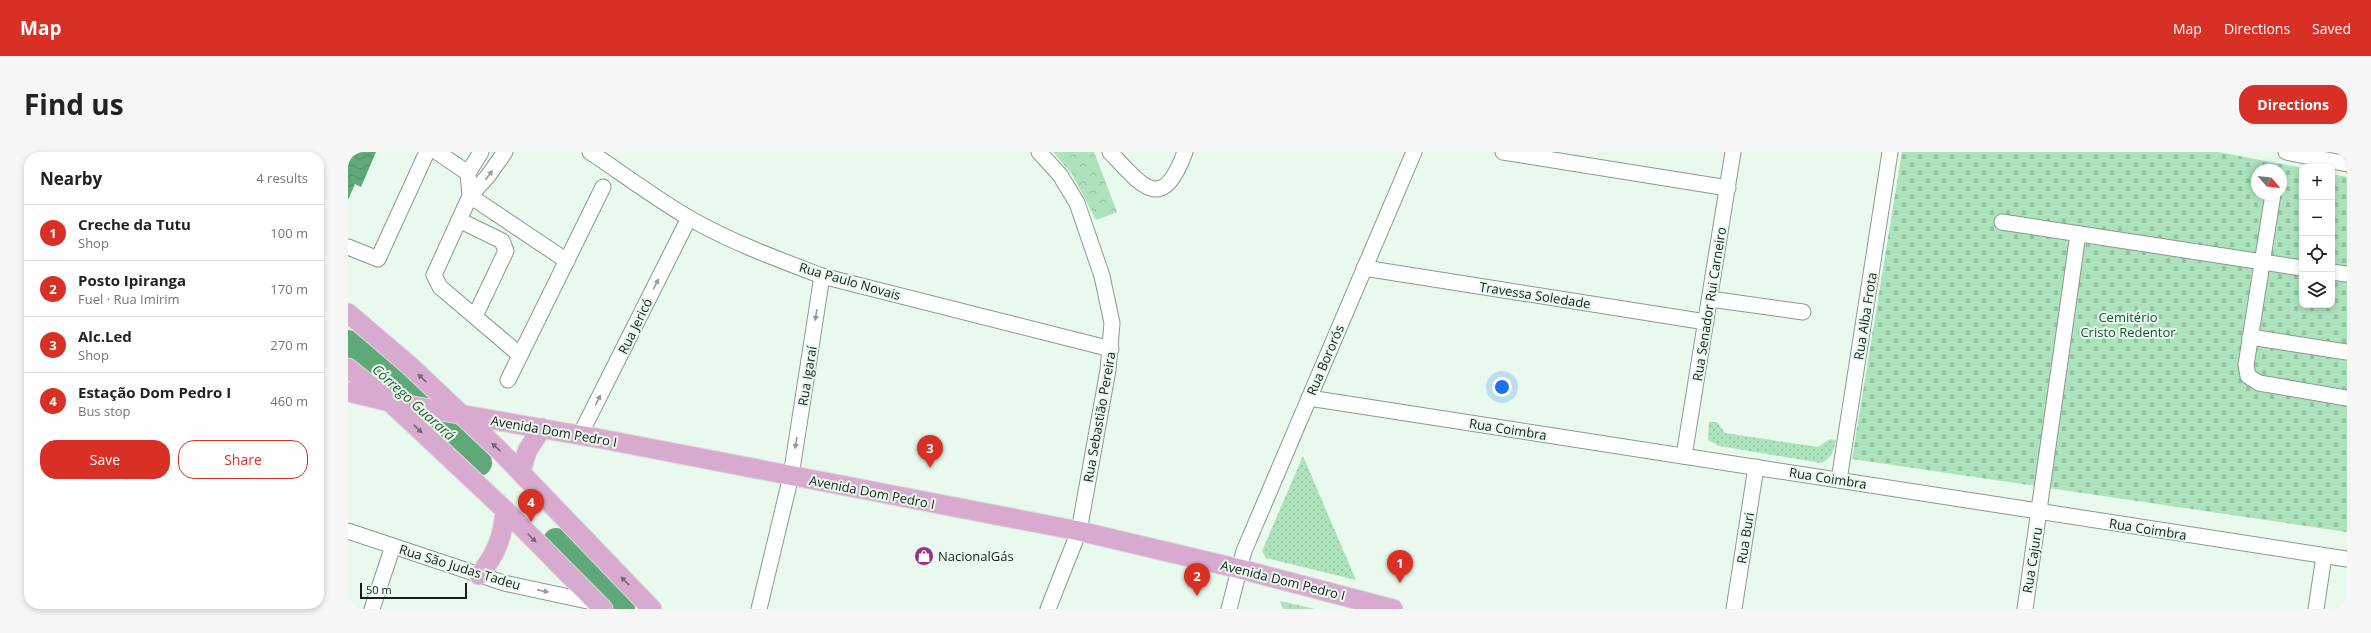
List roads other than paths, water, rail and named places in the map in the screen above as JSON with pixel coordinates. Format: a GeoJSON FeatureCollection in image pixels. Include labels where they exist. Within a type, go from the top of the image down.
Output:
{"type":"FeatureCollection","features":[{"type":"Feature","properties":{"kind":"main road"},"geometry":{"type":"LineString","coordinates":[[348,313],[410,366],[521,472],[652,609]]}},
{"type":"Feature","properties":{"kind":"main road"},"geometry":{"type":"LineString","coordinates":[[348,368],[398,403],[600,606]]}},
{"type":"Feature","properties":{"kind":"main road","name":"Avenida Dom Pedro I"},"geometry":{"type":"LineString","coordinates":[[348,392],[398,403],[580,435],[1078,531],[1240,569],[1393,609]]}},
{"type":"Feature","properties":{"kind":"main road"},"geometry":{"type":"LineString","coordinates":[[521,472],[527,451],[542,428]]}},
{"type":"Feature","properties":{"kind":"main road"},"geometry":{"type":"LineString","coordinates":[[479,575],[497,550],[504,531],[505,510]]}},
{"type":"Feature","properties":{"kind":"street"},"geometry":{"type":"LineString","coordinates":[[348,247],[378,259],[427,152]]}},
{"type":"Feature","properties":{"kind":"street"},"geometry":{"type":"LineString","coordinates":[[436,152],[468,173]]}},
{"type":"Feature","properties":{"kind":"street"},"geometry":{"type":"LineString","coordinates":[[470,196],[468,173],[481,152]]}},
{"type":"Feature","properties":{"kind":"street"},"geometry":{"type":"LineString","coordinates":[[505,152],[488,176],[470,196],[436,270],[434,279],[440,287],[520,356]]}},
{"type":"Feature","properties":{"kind":"street","name":"Rua Paulo Novais"},"geometry":{"type":"LineString","coordinates":[[590,152],[689,218],[759,252],[822,276],[1111,349]]}},
{"type":"Feature","properties":{"kind":"street","name":"Rua Sebastião Pereira"},"geometry":{"type":"LineString","coordinates":[[1039,152],[1060,175],[1077,203],[1109,299],[1112,323],[1111,349],[1078,531],[1048,609]]}},
{"type":"Feature","properties":{"kind":"street"},"geometry":{"type":"LineString","coordinates":[[1110,152],[1138,182],[1146,187],[1155,188],[1163,188],[1171,182],[1185,152]]}},
{"type":"Feature","properties":{"kind":"street","name":"Rua Bororós"},"geometry":{"type":"LineString","coordinates":[[1229,609],[1244,551],[1414,152]]}},
{"type":"Feature","properties":{"kind":"street"},"geometry":{"type":"LineString","coordinates":[[1503,152],[1728,188]]}},
{"type":"Feature","properties":{"kind":"street","name":"Rua Senador Rui Carneiro"},"geometry":{"type":"LineString","coordinates":[[1684,456],[1733,152]]}},
{"type":"Feature","properties":{"kind":"street","name":"Rua Alba Frota"},"geometry":{"type":"LineString","coordinates":[[1839,480],[1890,152]]}},
{"type":"Feature","properties":{"kind":"street"},"geometry":{"type":"LineString","coordinates":[[2286,152],[2347,164]]}},
{"type":"Feature","properties":{"kind":"street"},"geometry":{"type":"LineString","coordinates":[[508,380],[603,187]]}},
{"type":"Feature","properties":{"kind":"street"},"geometry":{"type":"LineString","coordinates":[[470,196],[567,262]]}},
{"type":"Feature","properties":{"kind":"street"},"geometry":{"type":"LineString","coordinates":[[2272,200],[2246,365],[2248,376],[2259,383],[2347,398]]}},
{"type":"Feature","properties":{"kind":"street","name":"Rua Jericó"},"geometry":{"type":"LineString","coordinates":[[580,435],[689,218]]}},
{"type":"Feature","properties":{"kind":"street"},"geometry":{"type":"LineString","coordinates":[[459,220],[502,242],[506,251],[475,316]]}},
{"type":"Feature","properties":{"kind":"street"},"geometry":{"type":"LineString","coordinates":[[2002,222],[2262,264],[2299,268]]}},
{"type":"Feature","properties":{"kind":"street","name":"Rua Cajuru"},"geometry":{"type":"LineString","coordinates":[[2025,609],[2078,234]]}},
{"type":"Feature","properties":{"kind":"street","name":"Travessa Soledade"},"geometry":{"type":"LineString","coordinates":[[1364,268],[1706,322]]}},
{"type":"Feature","properties":{"kind":"street"},"geometry":{"type":"LineString","coordinates":[[2335,272],[2347,274]]}},
{"type":"Feature","properties":{"kind":"street","name":"Rua Igaraí"},"geometry":{"type":"LineString","coordinates":[[759,609],[791,476],[822,276]]}},
{"type":"Feature","properties":{"kind":"street"},"geometry":{"type":"LineString","coordinates":[[1710,299],[1803,312]]}},
{"type":"Feature","properties":{"kind":"street"},"geometry":{"type":"LineString","coordinates":[[2250,337],[2347,352]]}},
{"type":"Feature","properties":{"kind":"street","name":"Rua Coimbra"},"geometry":{"type":"LineString","coordinates":[[1309,398],[1756,466],[2039,512],[2347,559]]}},
{"type":"Feature","properties":{"kind":"street","name":"Rua Buri"},"geometry":{"type":"LineString","coordinates":[[1734,609],[1756,466]]}},
{"type":"Feature","properties":{"kind":"street","name":"Rua São Judas Tadeu"},"geometry":{"type":"LineString","coordinates":[[348,531],[504,583],[600,606]]}},
{"type":"Feature","properties":{"kind":"street"},"geometry":{"type":"LineString","coordinates":[[372,609],[393,546]]}},
{"type":"Feature","properties":{"kind":"street"},"geometry":{"type":"LineString","coordinates":[[2316,609],[2324,556]]}},
{"type":"Feature","properties":{"kind":"water"},"geometry":{"type":"Polygon","coordinates":[[[348,152],[376,152],[361,187],[355,184],[348,200],[348,152]]]}},
{"type":"Feature","properties":{"kind":"waterway","name":"Córrego Guarará"},"geometry":{"type":"LineString","coordinates":[[348,343],[418,402],[479,463]]}},
{"type":"Feature","properties":{"kind":"waterway","name":"Córrego Guarará"},"geometry":{"type":"LineString","coordinates":[[556,541],[622,609]]}},
{"type":"Feature","properties":{"kind":"place","name":"Alc.Led"},"geometry":{"type":"Point","coordinates":[930,468]}},
{"type":"Feature","properties":{"kind":"place","name":"Estação Dom Pedro I"},"geometry":{"type":"Point","coordinates":[531,522]}},
{"type":"Feature","properties":{"kind":"place","name":"NacionalGás"},"geometry":{"type":"Point","coordinates":[924,556]}},
{"type":"Feature","properties":{"kind":"place","name":"Creche da Tutu"},"geometry":{"type":"Point","coordinates":[1400,583]}},
{"type":"Feature","properties":{"kind":"place","name":"Posto Ipiranga"},"geometry":{"type":"Point","coordinates":[1197,596]}},
{"type":"Feature","properties":{"kind":"park label","name":"Cemitério Cristo Redentor"},"geometry":{"type":"Point","coordinates":[2128,324]}}]}
